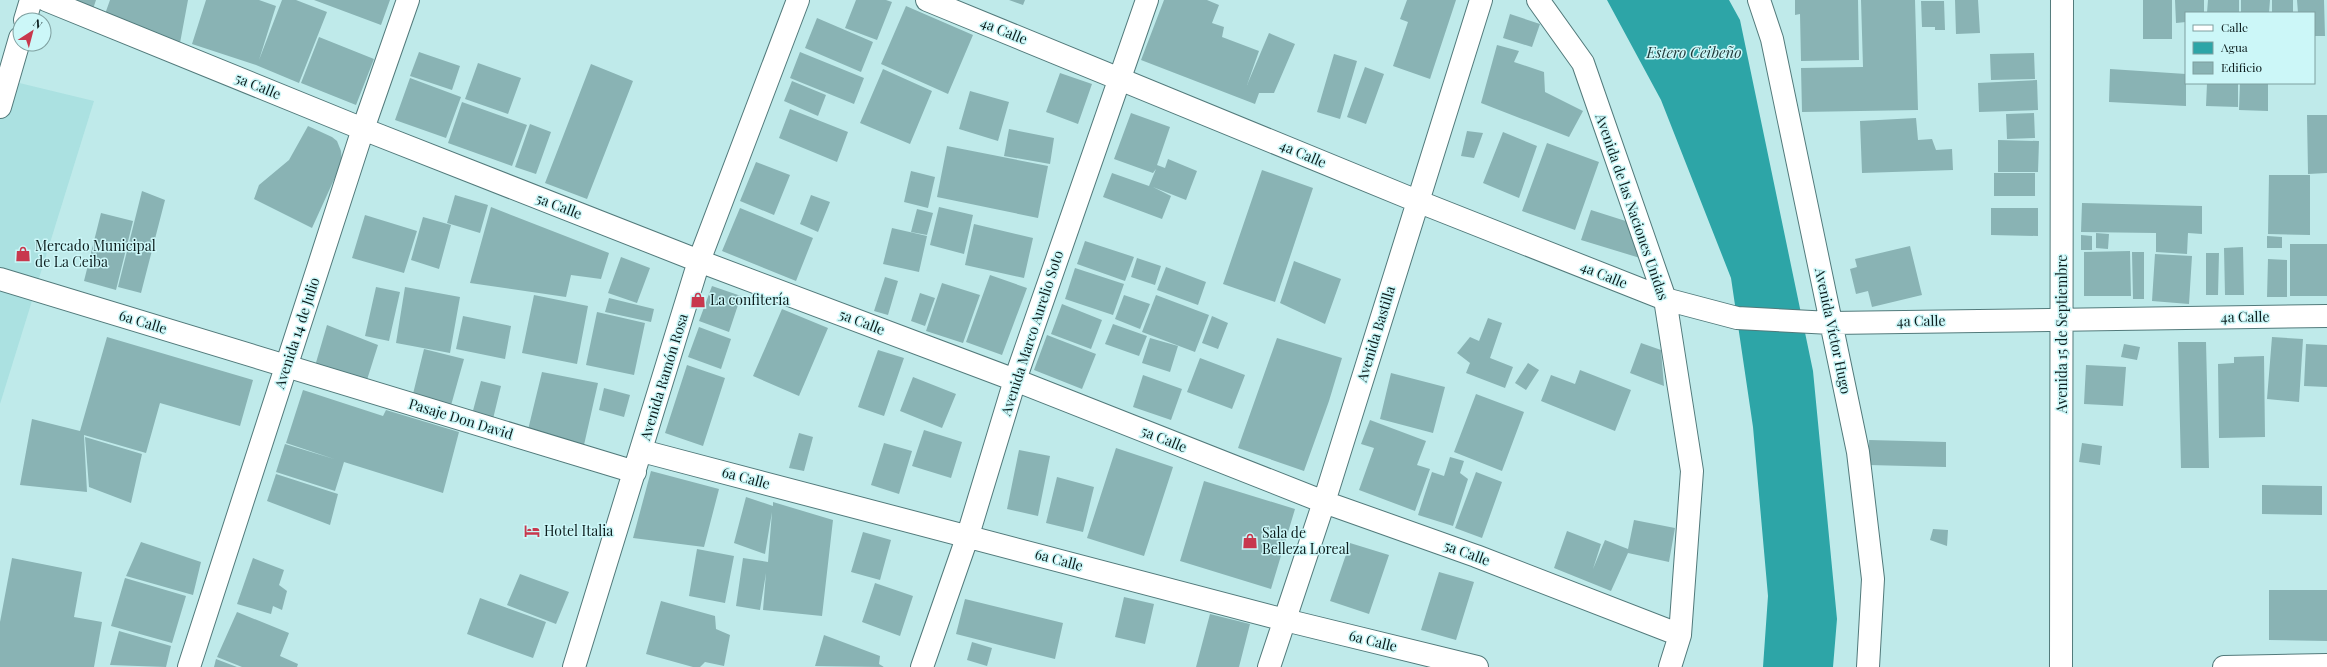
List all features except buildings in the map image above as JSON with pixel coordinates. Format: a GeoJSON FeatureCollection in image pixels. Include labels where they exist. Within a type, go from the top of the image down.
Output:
{"type":"FeatureCollection","features":[{"type":"Feature","properties":{"kind":"street"},"geometry":{"type":"LineString","coordinates":[[27,12],[31,0]]}},
{"type":"Feature","properties":{"kind":"street","name":"5a Calle"},"geometry":{"type":"LineString","coordinates":[[46,0],[363,129],[699,261],[1014,380],[1324,502],[1476,556],[1680,635]]}},
{"type":"Feature","properties":{"kind":"street","name":"Avenida 14 de Julio"},"geometry":{"type":"LineString","coordinates":[[189,667],[363,129],[408,0]]}},
{"type":"Feature","properties":{"kind":"street","name":"Avenida Ramón Rosa"},"geometry":{"type":"LineString","coordinates":[[574,667],[642,451],[699,261],[798,0]]}},
{"type":"Feature","properties":{"kind":"street","name":"4a Calle"},"geometry":{"type":"LineString","coordinates":[[927,0],[1119,77],[1417,201],[1665,299],[1737,318],[1831,323],[2327,316]]}},
{"type":"Feature","properties":{"kind":"street","name":"Avenida Marco Aurelio Soto"},"geometry":{"type":"LineString","coordinates":[[922,667],[968,536],[1014,380],[1119,77],[1148,0]]}},
{"type":"Feature","properties":{"kind":"street","name":"Avenida Bastilla"},"geometry":{"type":"LineString","coordinates":[[1269,667],[1324,502],[1417,201],[1482,0]]}},
{"type":"Feature","properties":{"kind":"street","name":"Avenida de las Naciones Unidas"},"geometry":{"type":"LineString","coordinates":[[1538,0],[1583,63],[1665,299],[1692,471],[1680,635],[1670,667]]}},
{"type":"Feature","properties":{"kind":"street","name":"Avenida Víctor Hugo"},"geometry":{"type":"LineString","coordinates":[[1759,0],[1772,39],[1858,452],[1873,579],[1868,667]]}},
{"type":"Feature","properties":{"kind":"street","name":"Avenida 15 de Septiembre"},"geometry":{"type":"LineString","coordinates":[[2061,667],[2062,0]]}},
{"type":"Feature","properties":{"kind":"street"},"geometry":{"type":"LineString","coordinates":[[0,107],[16,52]]}},
{"type":"Feature","properties":{"kind":"street","name":"6a Calle"},"geometry":{"type":"LineString","coordinates":[[0,279],[287,366]]}},
{"type":"Feature","properties":{"kind":"street","name":"Pasaje Don David"},"geometry":{"type":"LineString","coordinates":[[287,366],[635,472]]}},
{"type":"Feature","properties":{"kind":"street","name":"6a Calle"},"geometry":{"type":"LineString","coordinates":[[642,451],[1285,620],[1477,667]]}},
{"type":"Feature","properties":{"kind":"street"},"geometry":{"type":"LineString","coordinates":[[2224,667],[2327,666]]}},
{"type":"Feature","properties":{"kind":"shaded area","name":"Mercado Municipal de La Ceiba"},"geometry":{"type":"Polygon","coordinates":[[[7,80],[94,101],[0,404],[0,104],[7,80]]]}},
{"type":"Feature","properties":{"kind":"water","name":"Estero Ceibeño"},"geometry":{"type":"Polygon","coordinates":[[[1607,0],[1729,0],[1740,20],[1813,371],[1837,619],[1833,667],[1763,667],[1768,596],[1753,427],[1731,278],[1661,100],[1607,0]]]}},
{"type":"Feature","properties":{"kind":"place","name":"Mercado Municipal de La Ceiba"},"geometry":{"type":"Point","coordinates":[23,254]}},
{"type":"Feature","properties":{"kind":"place","name":"La confitería"},"geometry":{"type":"Point","coordinates":[698,300]}},
{"type":"Feature","properties":{"kind":"place","name":"Hotel Italia"},"geometry":{"type":"Point","coordinates":[532,531]}},
{"type":"Feature","properties":{"kind":"place","name":"Sala de Belleza Loreal"},"geometry":{"type":"Point","coordinates":[1250,541]}}]}
